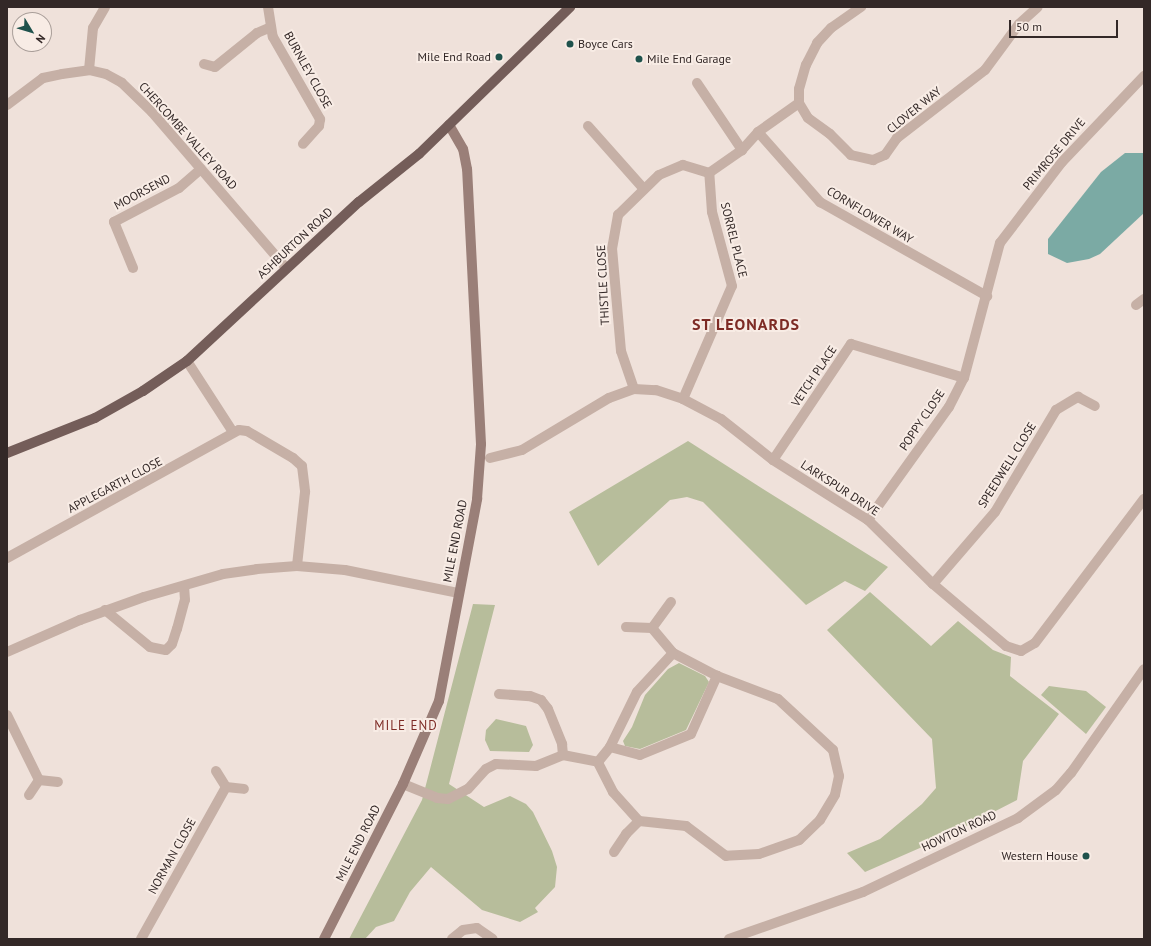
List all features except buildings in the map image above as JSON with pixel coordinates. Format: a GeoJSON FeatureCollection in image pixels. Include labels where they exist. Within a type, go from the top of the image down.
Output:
{"type":"FeatureCollection","features":[{"type":"Feature","properties":{"kind":"main road","name":"ASHBURTON ROAD"},"geometry":{"type":"LineString","coordinates":[[7,453],[95,418],[143,391],[187,361],[286,268],[449,125],[570,7]]}},
{"type":"Feature","properties":{"kind":"street"},"geometry":{"type":"LineString","coordinates":[[89,70],[94,28],[105,7]]}},
{"type":"Feature","properties":{"kind":"street","name":"BURNLEY CLOSE"},"geometry":{"type":"LineString","coordinates":[[268,7],[273,37],[320,119],[319,126],[302,144]]}},
{"type":"Feature","properties":{"kind":"street"},"geometry":{"type":"LineString","coordinates":[[709,173],[742,150],[758,132],[799,103],[799,89],[806,66],[817,43],[831,28],[861,7]]}},
{"type":"Feature","properties":{"kind":"street","name":"CLOVER WAY"},"geometry":{"type":"LineString","coordinates":[[799,103],[808,118],[830,134],[852,155],[873,160],[885,154],[897,138],[985,70],[1019,24],[1038,7]]}},
{"type":"Feature","properties":{"kind":"street","name":"BURNLEY CLOSE"},"geometry":{"type":"LineString","coordinates":[[204,64],[215,67],[257,33],[271,27]]}},
{"type":"Feature","properties":{"kind":"street","name":"CHERCOMBE VALLEY ROAD"},"geometry":{"type":"LineString","coordinates":[[7,105],[43,78],[89,70],[106,74],[136,94],[286,268]]}},
{"type":"Feature","properties":{"kind":"street","name":"PRIMROSE DRIVE"},"geometry":{"type":"LineString","coordinates":[[996,256],[1000,243],[1062,162],[1144,76]]}},
{"type":"Feature","properties":{"kind":"street"},"geometry":{"type":"LineString","coordinates":[[697,83],[742,150]]}},
{"type":"Feature","properties":{"kind":"street","name":"MILE END ROAD"},"geometry":{"type":"LineString","coordinates":[[324,939],[403,784],[439,701],[450,651],[458,593],[477,499],[481,444],[467,169],[462,149],[449,125]]}},
{"type":"Feature","properties":{"kind":"street"},"geometry":{"type":"LineString","coordinates":[[588,126],[644,189]]}},
{"type":"Feature","properties":{"kind":"street","name":"CORNFLOWER WAY"},"geometry":{"type":"LineString","coordinates":[[758,132],[820,202],[987,296]]}},
{"type":"Feature","properties":{"kind":"street","name":"THISTLE CLOSE"},"geometry":{"type":"LineString","coordinates":[[634,389],[621,351],[612,249],[618,215],[659,175],[684,165],[709,173]]}},
{"type":"Feature","properties":{"kind":"street","name":"MOORSEND"},"geometry":{"type":"LineString","coordinates":[[132,268],[114,222],[179,188],[201,168]]}},
{"type":"Feature","properties":{"kind":"street","name":"SORREL PLACE"},"geometry":{"type":"LineString","coordinates":[[683,399],[732,286],[712,212],[709,173]]}},
{"type":"Feature","properties":{"kind":"street","name":"POPPY CLOSE"},"geometry":{"type":"LineString","coordinates":[[868,520],[949,407],[964,378],[987,296],[996,256]]}},
{"type":"Feature","properties":{"kind":"street","name":"VETCH PLACE"},"geometry":{"type":"LineString","coordinates":[[773,460],[851,344],[964,378]]}},
{"type":"Feature","properties":{"kind":"street"},"geometry":{"type":"LineString","coordinates":[[187,361],[233,432],[247,430],[293,458],[302,466],[305,492],[297,566]]}},
{"type":"Feature","properties":{"kind":"street","name":"LARKSPUR DRIVE"},"geometry":{"type":"LineString","coordinates":[[490,458],[522,450],[609,398],[634,389],[656,390],[683,399],[721,419],[773,460],[868,520],[934,584],[1006,646],[1021,650],[1034,643],[1144,499]]}},
{"type":"Feature","properties":{"kind":"street","name":"SPEEDWELL CLOSE"},"geometry":{"type":"LineString","coordinates":[[934,584],[995,512],[1056,410],[1078,397],[1094,406]]}},
{"type":"Feature","properties":{"kind":"street","name":"APPLEGARTH CLOSE"},"geometry":{"type":"LineString","coordinates":[[7,558],[199,454],[233,432]]}},
{"type":"Feature","properties":{"kind":"street"},"geometry":{"type":"LineString","coordinates":[[7,652],[106,610],[223,574],[297,566],[345,570],[458,593]]}},
{"type":"Feature","properties":{"kind":"street"},"geometry":{"type":"LineString","coordinates":[[106,610],[150,647],[166,650],[172,644],[177,629],[185,600],[184,587]]}},
{"type":"Feature","properties":{"kind":"street"},"geometry":{"type":"LineString","coordinates":[[652,628],[671,602]]}},
{"type":"Feature","properties":{"kind":"street"},"geometry":{"type":"LineString","coordinates":[[598,762],[613,792],[639,821],[686,826],[726,856],[759,854],[799,840],[820,820],[835,795],[839,776],[833,750],[778,699],[717,676],[673,654],[652,628],[626,627]]}},
{"type":"Feature","properties":{"kind":"street"},"geometry":{"type":"LineString","coordinates":[[598,762],[610,747],[637,692],[673,654]]}},
{"type":"Feature","properties":{"kind":"street","name":"HOWTON ROAD"},"geometry":{"type":"LineString","coordinates":[[728,939],[863,892],[1018,818],[1056,790],[1071,773],[1144,669]]}},
{"type":"Feature","properties":{"kind":"street"},"geometry":{"type":"LineString","coordinates":[[610,747],[640,755],[690,734],[717,676]]}},
{"type":"Feature","properties":{"kind":"street"},"geometry":{"type":"LineString","coordinates":[[499,694],[530,696],[541,700],[551,716],[562,744],[564,755]]}},
{"type":"Feature","properties":{"kind":"street"},"geometry":{"type":"LineString","coordinates":[[7,715],[39,780]]}},
{"type":"Feature","properties":{"kind":"street"},"geometry":{"type":"LineString","coordinates":[[403,784],[437,798],[448,799],[468,789],[486,769],[496,764],[536,766],[564,755],[598,762]]}},
{"type":"Feature","properties":{"kind":"street"},"geometry":{"type":"LineString","coordinates":[[216,771],[226,787],[244,789]]}},
{"type":"Feature","properties":{"kind":"street"},"geometry":{"type":"LineString","coordinates":[[39,780],[58,782]]}},
{"type":"Feature","properties":{"kind":"street"},"geometry":{"type":"LineString","coordinates":[[30,795],[39,780]]}},
{"type":"Feature","properties":{"kind":"street","name":"NORMAN CLOSE"},"geometry":{"type":"LineString","coordinates":[[141,939],[226,787]]}},
{"type":"Feature","properties":{"kind":"street"},"geometry":{"type":"LineString","coordinates":[[614,852],[626,834],[639,821]]}},
{"type":"Feature","properties":{"kind":"street"},"geometry":{"type":"LineString","coordinates":[[452,939],[463,930],[477,928],[493,939]]}},
{"type":"Feature","properties":{"kind":"green space"},"geometry":{"type":"Polygon","coordinates":[[[688,441],[888,567],[865,591],[845,581],[806,605],[703,502],[687,497],[670,500],[598,566],[569,512],[688,441]]]}},
{"type":"Feature","properties":{"kind":"green space"},"geometry":{"type":"Polygon","coordinates":[[[870,592],[931,646],[958,621],[993,650],[1011,657],[1010,676],[1059,714],[1023,761],[1017,800],[945,837],[865,872],[847,853],[880,839],[922,804],[936,788],[932,739],[827,630],[870,592]]]}},
{"type":"Feature","properties":{"kind":"green space"},"geometry":{"type":"Polygon","coordinates":[[[473,604],[495,605],[449,784],[484,807],[510,796],[526,804],[533,812],[552,851],[557,867],[555,887],[535,908],[538,912],[520,922],[482,910],[431,867],[410,892],[394,921],[376,927],[365,939],[349,939],[422,800],[473,604]]]}},
{"type":"Feature","properties":{"kind":"green space"},"geometry":{"type":"Polygon","coordinates":[[[679,663],[705,676],[709,682],[686,730],[640,749],[625,746],[623,741],[632,727],[645,695],[668,669],[679,663]]]}},
{"type":"Feature","properties":{"kind":"green space"},"geometry":{"type":"Polygon","coordinates":[[[1049,686],[1086,691],[1106,707],[1086,734],[1041,695],[1049,686]]]}},
{"type":"Feature","properties":{"kind":"green space"},"geometry":{"type":"Polygon","coordinates":[[[496,719],[526,726],[533,745],[529,752],[490,751],[485,740],[486,730],[496,719]]]}},
{"type":"Feature","properties":{"kind":"water"},"geometry":{"type":"Polygon","coordinates":[[[1125,153],[1144,153],[1144,213],[1100,254],[1089,259],[1067,263],[1048,254],[1048,239],[1101,172],[1125,153]]]}},
{"type":"Feature","properties":{"kind":"place","name":"Boyce Cars"},"geometry":{"type":"Point","coordinates":[570,44]}},
{"type":"Feature","properties":{"kind":"place","name":"Mile End Road"},"geometry":{"type":"Point","coordinates":[499,57]}},
{"type":"Feature","properties":{"kind":"place","name":"Mile End Garage"},"geometry":{"type":"Point","coordinates":[639,59]}},
{"type":"Feature","properties":{"kind":"place","name":"Western House"},"geometry":{"type":"Point","coordinates":[1086,856]}},
{"type":"Feature","properties":{"kind":"district","name":"ST LEONARDS"},"geometry":{"type":"Point","coordinates":[746,324]}},
{"type":"Feature","properties":{"kind":"district","name":"MILE END"},"geometry":{"type":"Point","coordinates":[406,726]}}]}
